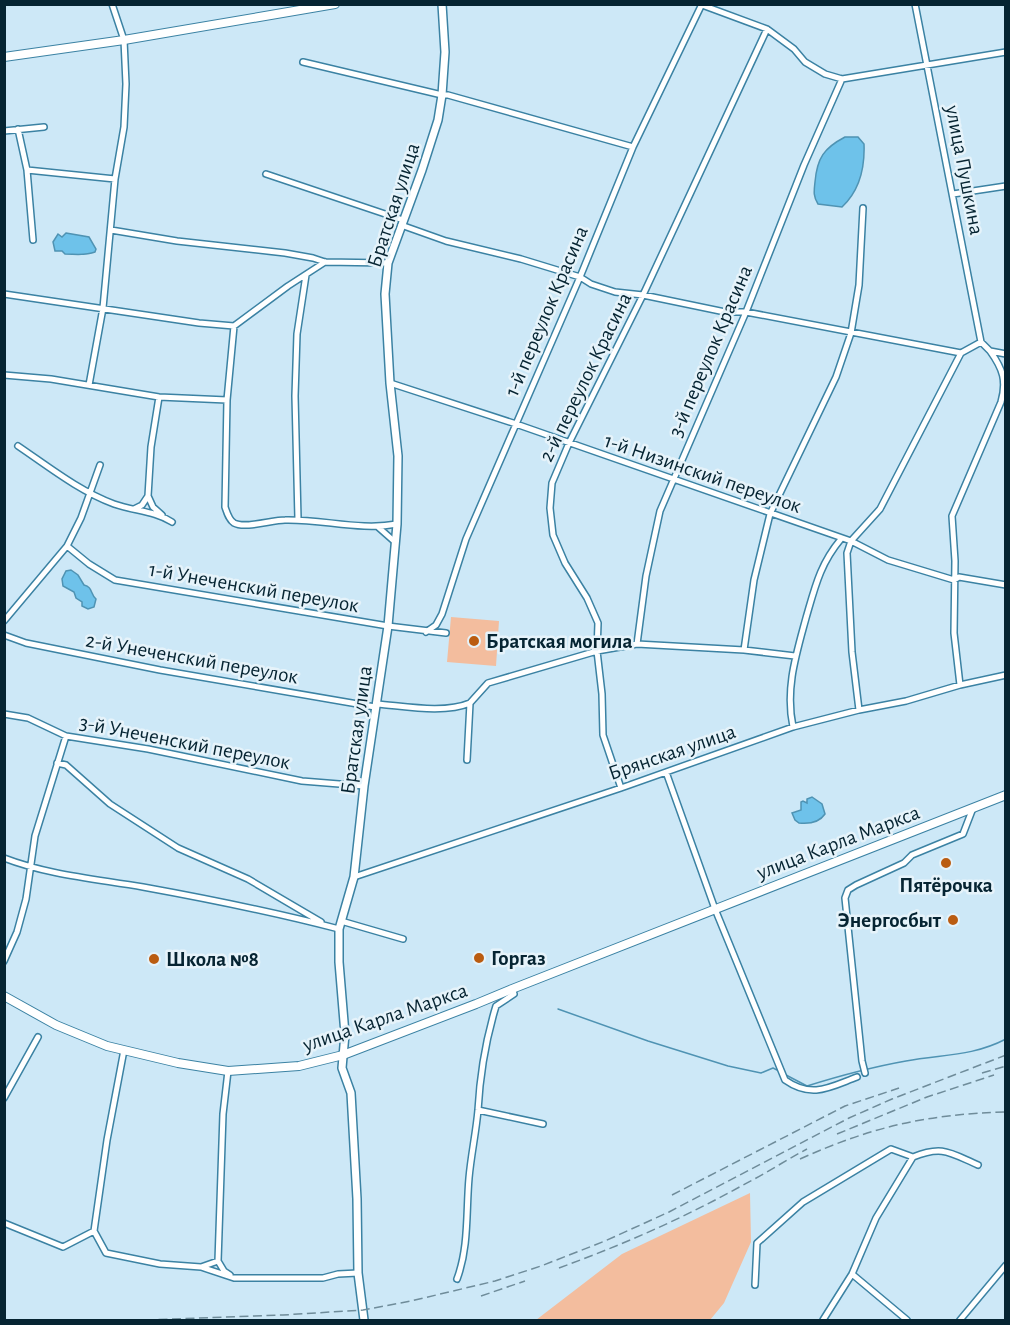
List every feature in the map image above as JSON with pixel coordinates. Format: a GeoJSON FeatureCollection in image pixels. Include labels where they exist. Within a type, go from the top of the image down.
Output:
{"type":"FeatureCollection","features":[{"type":"Feature","properties":{"kind":"main road"},"geometry":{"type":"LineString","coordinates":[[4,57],[124,40],[335,4]]}},
{"type":"Feature","properties":{"kind":"main road","name":"улица Карла Маркса"},"geometry":{"type":"LineString","coordinates":[[4,996],[56,1025],[107,1046],[178,1063],[228,1071],[299,1066],[343,1054],[476,1004],[1005,795]]}},
{"type":"Feature","properties":{"kind":"street"},"geometry":{"type":"LineString","coordinates":[[89,386],[103,308],[115,179],[124,127],[126,84],[124,40],[112,4]]}},
{"type":"Feature","properties":{"kind":"street","name":"Братская улица"},"geometry":{"type":"LineString","coordinates":[[364,1320],[358,1273],[351,1093],[342,1068],[345,1034],[339,962],[339,929],[354,877],[364,786],[388,626],[397,524],[398,456],[390,383],[385,294],[388,263],[438,120],[445,52],[442,4]]}},
{"type":"Feature","properties":{"kind":"street","name":"улица Пушкина"},"geometry":{"type":"LineString","coordinates":[[915,4],[981,342]]}},
{"type":"Feature","properties":{"kind":"street"},"geometry":{"type":"LineString","coordinates":[[702,5],[767,29],[794,49],[805,62],[825,74],[842,79],[1005,52]]}},
{"type":"Feature","properties":{"kind":"street","name":"1-й переулок Красина"},"geometry":{"type":"LineString","coordinates":[[426,632],[435,625],[442,614],[466,540],[580,277],[633,147],[702,5]]}},
{"type":"Feature","properties":{"kind":"street","name":"2-й переулок Красина"},"geometry":{"type":"LineString","coordinates":[[621,788],[603,735],[602,694],[597,651],[598,623],[587,598],[565,563],[553,535],[550,508],[552,483],[767,29]]}},
{"type":"Feature","properties":{"kind":"street"},"geometry":{"type":"LineString","coordinates":[[303,62],[448,95],[633,147]]}},
{"type":"Feature","properties":{"kind":"street","name":"3-й переулок Красина"},"geometry":{"type":"LineString","coordinates":[[637,644],[646,576],[660,511],[746,312],[804,165],[842,79]]}},
{"type":"Feature","properties":{"kind":"street"},"geometry":{"type":"LineString","coordinates":[[4,131],[44,127]]}},
{"type":"Feature","properties":{"kind":"street"},"geometry":{"type":"LineString","coordinates":[[18,129],[27,170],[33,240]]}},
{"type":"Feature","properties":{"kind":"street"},"geometry":{"type":"LineString","coordinates":[[27,170],[115,179]]}},
{"type":"Feature","properties":{"kind":"street"},"geometry":{"type":"LineString","coordinates":[[266,174],[402,222],[446,241],[521,259],[580,277],[591,284],[615,292],[643,295],[725,312],[746,312],[961,353]]}},
{"type":"Feature","properties":{"kind":"street"},"geometry":{"type":"LineString","coordinates":[[953,194],[1005,186]]}},
{"type":"Feature","properties":{"kind":"street"},"geometry":{"type":"LineString","coordinates":[[744,650],[754,580],[770,514],[836,377],[852,333],[859,285],[863,208]]}},
{"type":"Feature","properties":{"kind":"street"},"geometry":{"type":"LineString","coordinates":[[111,230],[177,242],[285,253],[325,262],[388,263]]}},
{"type":"Feature","properties":{"kind":"street"},"geometry":{"type":"LineString","coordinates":[[4,294],[199,323],[234,326],[325,262]]}},
{"type":"Feature","properties":{"kind":"street"},"geometry":{"type":"LineString","coordinates":[[298,519],[296,355],[306,275]]}},
{"type":"Feature","properties":{"kind":"street"},"geometry":{"type":"LineString","coordinates":[[234,326],[227,400],[225,507],[228,517],[234,523],[245,526],[272,520],[298,519],[378,527],[397,524]]}},
{"type":"Feature","properties":{"kind":"street"},"geometry":{"type":"LineString","coordinates":[[859,710],[852,652],[847,553],[851,541],[880,509],[961,353],[981,342],[999,364],[1005,388],[952,516],[955,561],[954,633],[960,685]]}},
{"type":"Feature","properties":{"kind":"street"},"geometry":{"type":"LineString","coordinates":[[990,351],[1005,354]]}},
{"type":"Feature","properties":{"kind":"street"},"geometry":{"type":"LineString","coordinates":[[4,375],[51,379],[159,397],[227,400]]}},
{"type":"Feature","properties":{"kind":"street","name":"1-й Низинский переулок"},"geometry":{"type":"LineString","coordinates":[[390,383],[516,424],[851,541],[888,560],[954,580],[959,577],[1005,585]]}},
{"type":"Feature","properties":{"kind":"street"},"geometry":{"type":"LineString","coordinates":[[159,397],[151,447],[148,496],[153,507],[172,522]]}},
{"type":"Feature","properties":{"kind":"street"},"geometry":{"type":"LineString","coordinates":[[18,446],[61,477],[90,493],[116,505],[163,516]]}},
{"type":"Feature","properties":{"kind":"street"},"geometry":{"type":"LineString","coordinates":[[4,621],[67,546],[100,465]]}},
{"type":"Feature","properties":{"kind":"street"},"geometry":{"type":"LineString","coordinates":[[134,509],[142,505],[148,496]]}},
{"type":"Feature","properties":{"kind":"street"},"geometry":{"type":"LineString","coordinates":[[378,527],[395,542]]}},
{"type":"Feature","properties":{"kind":"street"},"geometry":{"type":"LineString","coordinates":[[793,727],[789,696],[795,656],[815,582],[828,555],[841,538]]}},
{"type":"Feature","properties":{"kind":"street","name":"1-й Унеченский переулок"},"geometry":{"type":"LineString","coordinates":[[67,546],[89,564],[115,580],[388,626],[446,633]]}},
{"type":"Feature","properties":{"kind":"street","name":"2-й Унеченский переулок"},"geometry":{"type":"LineString","coordinates":[[4,635],[26,643],[160,670],[376,706],[443,708],[461,707],[470,703]]}},
{"type":"Feature","properties":{"kind":"street"},"geometry":{"type":"LineString","coordinates":[[467,760],[470,703],[488,683],[597,651],[637,644],[744,650],[795,656]]}},
{"type":"Feature","properties":{"kind":"street","name":"Брянская улица"},"geometry":{"type":"LineString","coordinates":[[354,877],[621,788],[793,727],[1005,675]]}},
{"type":"Feature","properties":{"kind":"street","name":"3-й Унеченский переулок"},"geometry":{"type":"LineString","coordinates":[[4,714],[28,718],[66,736],[148,749],[302,781],[364,786]]}},
{"type":"Feature","properties":{"kind":"street"},"geometry":{"type":"LineString","coordinates":[[4,962],[17,933],[35,836],[66,736]]}},
{"type":"Feature","properties":{"kind":"street"},"geometry":{"type":"LineString","coordinates":[[57,764],[66,765],[110,804],[178,848],[248,879],[330,927]]}},
{"type":"Feature","properties":{"kind":"street"},"geometry":{"type":"LineString","coordinates":[[666,772],[715,909],[785,1080],[805,1091],[816,1091],[857,1077]]}},
{"type":"Feature","properties":{"kind":"street"},"geometry":{"type":"LineString","coordinates":[[865,1073],[845,898],[848,890],[904,863],[912,855],[963,834],[973,808]]}},
{"type":"Feature","properties":{"kind":"street"},"geometry":{"type":"LineString","coordinates":[[4,858],[31,867],[287,915],[339,929]]}},
{"type":"Feature","properties":{"kind":"street"},"geometry":{"type":"LineString","coordinates":[[341,921],[403,939]]}},
{"type":"Feature","properties":{"kind":"street"},"geometry":{"type":"LineString","coordinates":[[457,1279],[465,1246],[471,1157],[489,1028],[496,1006],[514,994],[512,988]]}},
{"type":"Feature","properties":{"kind":"street"},"geometry":{"type":"LineString","coordinates":[[4,1098],[38,1037]]}},
{"type":"Feature","properties":{"kind":"street"},"geometry":{"type":"LineString","coordinates":[[124,1050],[107,1140],[94,1231],[106,1253],[160,1264],[201,1268],[234,1278],[323,1278],[338,1274],[358,1273]]}},
{"type":"Feature","properties":{"kind":"street"},"geometry":{"type":"LineString","coordinates":[[228,1071],[223,1114],[218,1261],[224,1271],[234,1278]]}},
{"type":"Feature","properties":{"kind":"street"},"geometry":{"type":"LineString","coordinates":[[478,1110],[543,1124]]}},
{"type":"Feature","properties":{"kind":"street"},"geometry":{"type":"LineString","coordinates":[[755,1285],[757,1243],[802,1202],[891,1149],[913,1157]]}},
{"type":"Feature","properties":{"kind":"street"},"geometry":{"type":"LineString","coordinates":[[823,1320],[852,1274],[876,1218],[913,1157],[925,1152],[942,1150],[978,1165]]}},
{"type":"Feature","properties":{"kind":"street"},"geometry":{"type":"LineString","coordinates":[[4,1223],[63,1247],[94,1231]]}},
{"type":"Feature","properties":{"kind":"street"},"geometry":{"type":"LineString","coordinates":[[201,1268],[218,1261]]}},
{"type":"Feature","properties":{"kind":"street"},"geometry":{"type":"LineString","coordinates":[[960,1320],[1005,1265]]}},
{"type":"Feature","properties":{"kind":"street"},"geometry":{"type":"LineString","coordinates":[[852,1274],[907,1320]]}},
{"type":"Feature","properties":{"kind":"shaded area"},"geometry":{"type":"Polygon","coordinates":[[[451,617],[499,621],[496,666],[447,662],[451,617]]]}},
{"type":"Feature","properties":{"kind":"shaded area"},"geometry":{"type":"Polygon","coordinates":[[[750,1193],[751,1242],[724,1303],[710,1320],[536,1320],[622,1254],[750,1193]]]}},
{"type":"Feature","properties":{"kind":"water"},"geometry":{"type":"Polygon","coordinates":[[[845,137],[858,137],[864,144],[862,171],[857,187],[842,207],[818,204],[814,191],[820,160],[832,145],[845,137]]]}},
{"type":"Feature","properties":{"kind":"water"},"geometry":{"type":"Polygon","coordinates":[[[66,233],[89,237],[96,249],[95,252],[65,254],[62,251],[55,251],[53,242],[58,234],[62,237],[66,233]]]}},
{"type":"Feature","properties":{"kind":"water"},"geometry":{"type":"Polygon","coordinates":[[[71,570],[90,589],[96,599],[94,607],[88,609],[82,606],[82,602],[76,598],[74,592],[63,586],[62,579],[66,571],[71,570]]]}},
{"type":"Feature","properties":{"kind":"water"},"geometry":{"type":"Polygon","coordinates":[[[812,797],[822,804],[825,814],[814,822],[799,823],[792,813],[801,810],[801,802],[807,803],[807,799],[812,797]]]}},
{"type":"Feature","properties":{"kind":"waterway"},"geometry":{"type":"LineString","coordinates":[[558,1009],[728,1066],[761,1073],[773,1068],[779,1071]]}},
{"type":"Feature","properties":{"kind":"waterway"},"geometry":{"type":"LineString","coordinates":[[786,1075],[807,1086],[881,1066],[981,1049],[1006,1039]]}},
{"type":"Feature","properties":{"kind":"railway"},"geometry":{"type":"LineString","coordinates":[[145,1320],[363,1310],[495,1281],[605,1241],[669,1212],[849,1118],[1006,1055]]}},
{"type":"Feature","properties":{"kind":"railway"},"geometry":{"type":"LineString","coordinates":[[982,1073],[1006,1066]]}},
{"type":"Feature","properties":{"kind":"railway"},"geometry":{"type":"LineString","coordinates":[[837,1134],[927,1097],[994,1075]]}},
{"type":"Feature","properties":{"kind":"railway"},"geometry":{"type":"LineString","coordinates":[[672,1195],[845,1106],[899,1088]]}},
{"type":"Feature","properties":{"kind":"railway"},"geometry":{"type":"LineString","coordinates":[[800,1159],[851,1138],[900,1124],[950,1116],[1006,1112]]}},
{"type":"Feature","properties":{"kind":"railway"},"geometry":{"type":"LineString","coordinates":[[559,1268],[675,1220],[807,1149]]}},
{"type":"Feature","properties":{"kind":"railway"},"geometry":{"type":"LineString","coordinates":[[481,1296],[525,1281]]}},
{"type":"Feature","properties":{"kind":"place","name":"Братская могила"},"geometry":{"type":"Point","coordinates":[474,641]}},
{"type":"Feature","properties":{"kind":"place","name":"Пятёрочка"},"geometry":{"type":"Point","coordinates":[946,863]}},
{"type":"Feature","properties":{"kind":"place","name":"Энергосбыт"},"geometry":{"type":"Point","coordinates":[953,920]}},
{"type":"Feature","properties":{"kind":"place","name":"Горгаз"},"geometry":{"type":"Point","coordinates":[479,958]}},
{"type":"Feature","properties":{"kind":"place","name":"Школа №8"},"geometry":{"type":"Point","coordinates":[154,959]}}]}
